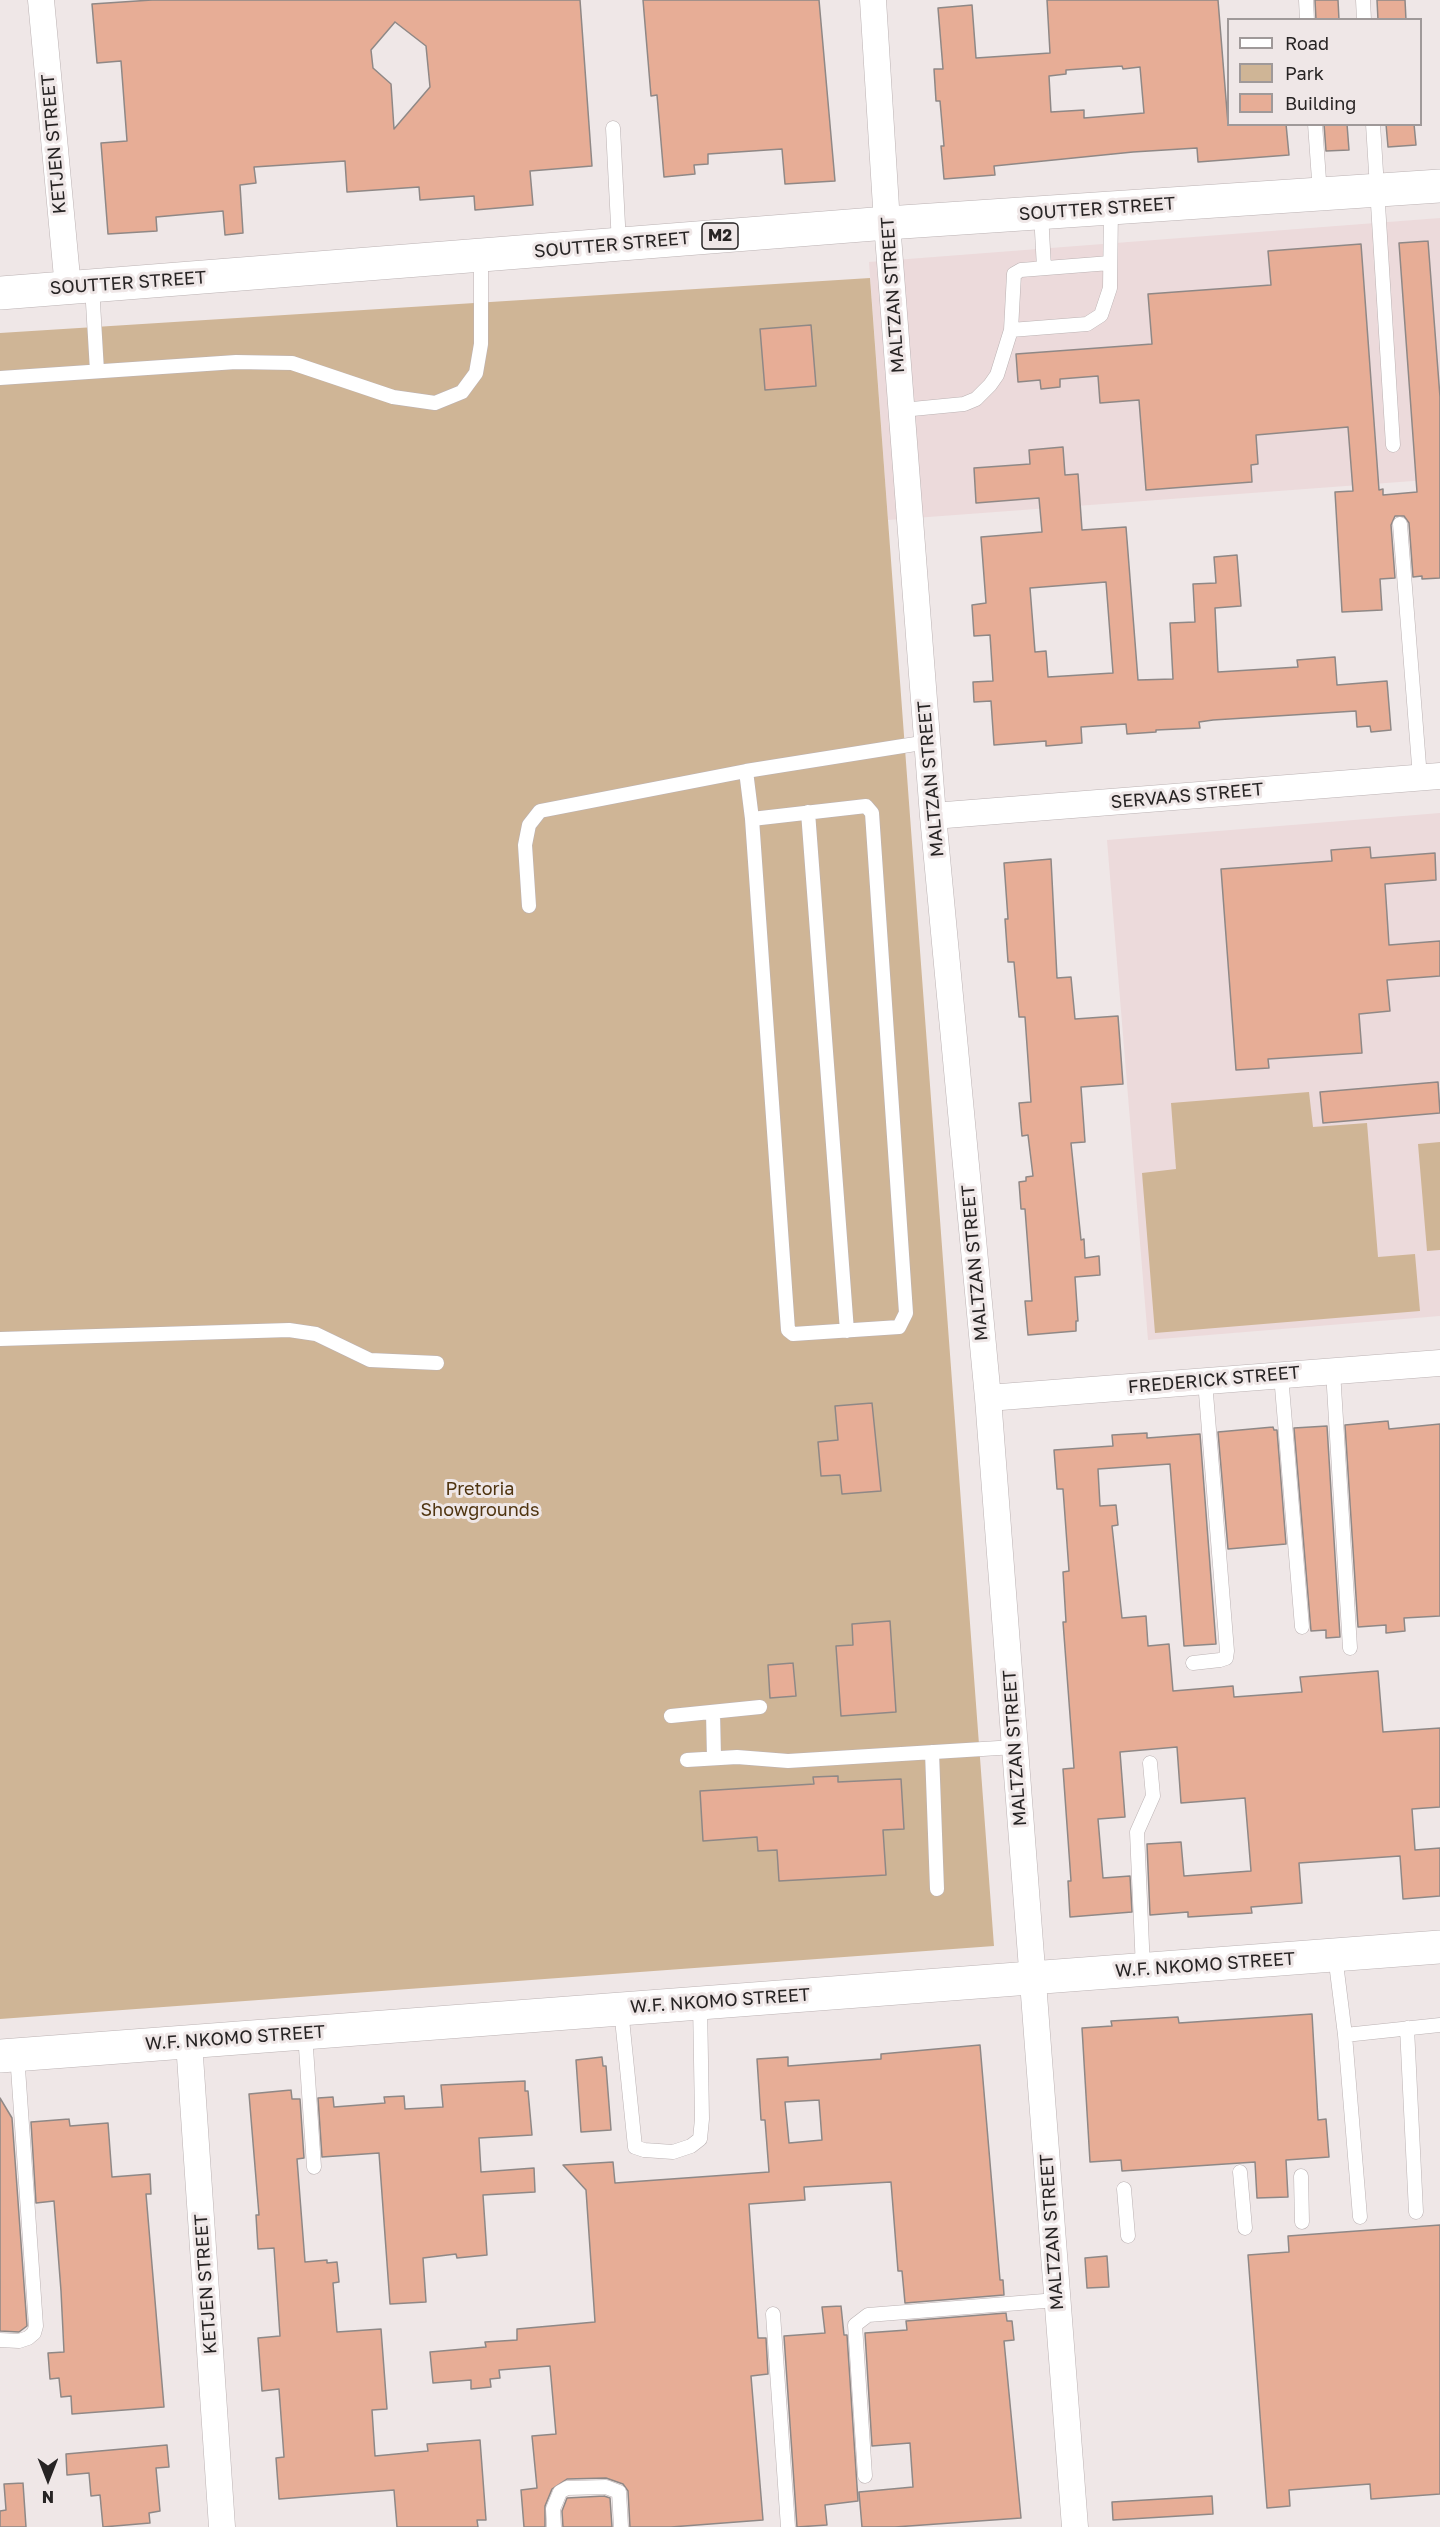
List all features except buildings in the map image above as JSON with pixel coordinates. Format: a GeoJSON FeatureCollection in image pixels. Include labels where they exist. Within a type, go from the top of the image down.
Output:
{"type":"FeatureCollection","features":[{"type":"Feature","properties":{"kind":"main road","name":"SOUTTER STREET"},"geometry":{"type":"LineString","coordinates":[[0,293],[887,223],[1440,186]]}},
{"type":"Feature","properties":{"kind":"main road","name":"W.F. NKOMO STREET"},"geometry":{"type":"LineString","coordinates":[[9,2055],[1440,1947]]}},
{"type":"Feature","properties":{"kind":"street","name":"KETJEN STREET"},"geometry":{"type":"LineString","coordinates":[[41,0],[80,287]]}},
{"type":"Feature","properties":{"kind":"street","name":"MALTZAN STREET"},"geometry":{"type":"LineString","coordinates":[[873,0],[887,223],[933,816],[988,1398],[1075,2527]]}},
{"type":"Feature","properties":{"kind":"street","name":"SERVAAS STREET"},"geometry":{"type":"LineString","coordinates":[[933,816],[1430,777]]}},
{"type":"Feature","properties":{"kind":"street","name":"FREDERICK STREET"},"geometry":{"type":"LineString","coordinates":[[988,1398],[1440,1362]]}},
{"type":"Feature","properties":{"kind":"street","name":"KETJEN STREET"},"geometry":{"type":"LineString","coordinates":[[189,2042],[222,2527]]}},
{"type":"Feature","properties":{"kind":"lane"},"geometry":{"type":"LineString","coordinates":[[1306,0],[1307,18]]}},
{"type":"Feature","properties":{"kind":"lane"},"geometry":{"type":"LineString","coordinates":[[1363,0],[1364,18]]}},
{"type":"Feature","properties":{"kind":"lane"},"geometry":{"type":"LineString","coordinates":[[1315,126],[1320,194]]}},
{"type":"Feature","properties":{"kind":"lane"},"geometry":{"type":"LineString","coordinates":[[1372,126],[1393,445]]}},
{"type":"Feature","properties":{"kind":"lane"},"geometry":{"type":"LineString","coordinates":[[614,128],[619,244]]}},
{"type":"Feature","properties":{"kind":"lane"},"geometry":{"type":"LineString","coordinates":[[1011,330],[1087,324],[1101,315],[1110,288],[1111,208]]}},
{"type":"Feature","properties":{"kind":"lane"},"geometry":{"type":"LineString","coordinates":[[1041,213],[1044,268]]}},
{"type":"Feature","properties":{"kind":"lane"},"geometry":{"type":"LineString","coordinates":[[0,378],[236,362],[292,363],[393,398],[435,403],[462,392],[476,373],[481,344],[481,256]]}},
{"type":"Feature","properties":{"kind":"lane"},"geometry":{"type":"LineString","coordinates":[[902,410],[964,404],[975,399],[997,375],[1011,330],[1014,274],[1021,270],[1110,263]]}},
{"type":"Feature","properties":{"kind":"lane"},"geometry":{"type":"LineString","coordinates":[[80,287],[97,371]]}},
{"type":"Feature","properties":{"kind":"lane"},"geometry":{"type":"LineString","coordinates":[[1400,524],[1430,777]]}},
{"type":"Feature","properties":{"kind":"lane"},"geometry":{"type":"LineString","coordinates":[[529,906],[525,845],[529,825],[540,811],[746,771],[928,742]]}},
{"type":"Feature","properties":{"kind":"lane"},"geometry":{"type":"LineString","coordinates":[[746,771],[752,819],[788,1329],[793,1334],[899,1327],[906,1312],[872,813],[866,806],[752,819]]}},
{"type":"Feature","properties":{"kind":"lane"},"geometry":{"type":"LineString","coordinates":[[808,812],[847,1331]]}},
{"type":"Feature","properties":{"kind":"lane"},"geometry":{"type":"LineString","coordinates":[[0,1339],[289,1330],[316,1334],[370,1360],[437,1363]]}},
{"type":"Feature","properties":{"kind":"lane"},"geometry":{"type":"LineString","coordinates":[[1333,1371],[1350,1648]]}},
{"type":"Feature","properties":{"kind":"lane"},"geometry":{"type":"LineString","coordinates":[[1281,1375],[1302,1627]]}},
{"type":"Feature","properties":{"kind":"lane"},"geometry":{"type":"LineString","coordinates":[[1193,1663],[1226,1658],[1227,1651],[1205,1381]]}},
{"type":"Feature","properties":{"kind":"lane"},"geometry":{"type":"LineString","coordinates":[[671,1716],[760,1707]]}},
{"type":"Feature","properties":{"kind":"lane"},"geometry":{"type":"LineString","coordinates":[[713,1712],[714,1758]]}},
{"type":"Feature","properties":{"kind":"lane"},"geometry":{"type":"LineString","coordinates":[[687,1760],[737,1757],[788,1761],[1015,1747]]}},
{"type":"Feature","properties":{"kind":"lane"},"geometry":{"type":"LineString","coordinates":[[932,1752],[937,1889]]}},
{"type":"Feature","properties":{"kind":"lane"},"geometry":{"type":"LineString","coordinates":[[1143,1969],[1137,1832],[1153,1796],[1150,1763]]}},
{"type":"Feature","properties":{"kind":"lane"},"geometry":{"type":"LineString","coordinates":[[1335,1955],[1345,2035],[1360,2217]]}},
{"type":"Feature","properties":{"kind":"lane"},"geometry":{"type":"LineString","coordinates":[[621,2009],[635,2147],[644,2150],[673,2152],[691,2146],[700,2139],[702,2119],[700,2002]]}},
{"type":"Feature","properties":{"kind":"lane"},"geometry":{"type":"LineString","coordinates":[[1345,2035],[1440,2025]]}},
{"type":"Feature","properties":{"kind":"lane"},"geometry":{"type":"LineString","coordinates":[[1407,2028],[1416,2212]]}},
{"type":"Feature","properties":{"kind":"lane"},"geometry":{"type":"LineString","coordinates":[[305,2033],[314,2167]]}},
{"type":"Feature","properties":{"kind":"lane"},"geometry":{"type":"LineString","coordinates":[[0,2340],[19,2341],[28,2338],[34,2333],[36,2326],[9,2055]]}},
{"type":"Feature","properties":{"kind":"lane"},"geometry":{"type":"LineString","coordinates":[[1240,2172],[1245,2228]]}},
{"type":"Feature","properties":{"kind":"lane"},"geometry":{"type":"LineString","coordinates":[[1301,2176],[1302,2222]]}},
{"type":"Feature","properties":{"kind":"lane"},"geometry":{"type":"LineString","coordinates":[[1124,2189],[1128,2236]]}},
{"type":"Feature","properties":{"kind":"lane"},"geometry":{"type":"LineString","coordinates":[[865,2476],[855,2325],[868,2315],[1057,2300]]}},
{"type":"Feature","properties":{"kind":"lane"},"geometry":{"type":"LineString","coordinates":[[773,2314],[788,2527]]}},
{"type":"Feature","properties":{"kind":"lane"},"geometry":{"type":"LineString","coordinates":[[555,2527],[553,2509],[560,2492],[567,2488],[606,2487],[619,2492],[621,2527]]}},
{"type":"Feature","properties":{"kind":"shaded area"},"geometry":{"type":"Polygon","coordinates":[[[1440,218],[1440,479],[888,520],[869,262],[1440,218]]]}},
{"type":"Feature","properties":{"kind":"shaded area"},"geometry":{"type":"Polygon","coordinates":[[[1440,813],[1440,1316],[1148,1340],[1107,840],[1440,813]]]}},
{"type":"Feature","properties":{"kind":"green space","name":"Pretoria Showgrounds"},"geometry":{"type":"Polygon","coordinates":[[[870,278],[994,1946],[0,2019],[0,333],[870,278]]]}},
{"type":"Feature","properties":{"kind":"green space"},"geometry":{"type":"Polygon","coordinates":[[[1309,1092],[1313,1127],[1367,1123],[1378,1257],[1415,1254],[1420,1311],[1155,1333],[1142,1173],[1176,1169],[1171,1103],[1309,1092]]]}},
{"type":"Feature","properties":{"kind":"green space"},"geometry":{"type":"Polygon","coordinates":[[[1440,1142],[1440,1250],[1427,1251],[1418,1144],[1440,1142]]]}}]}
